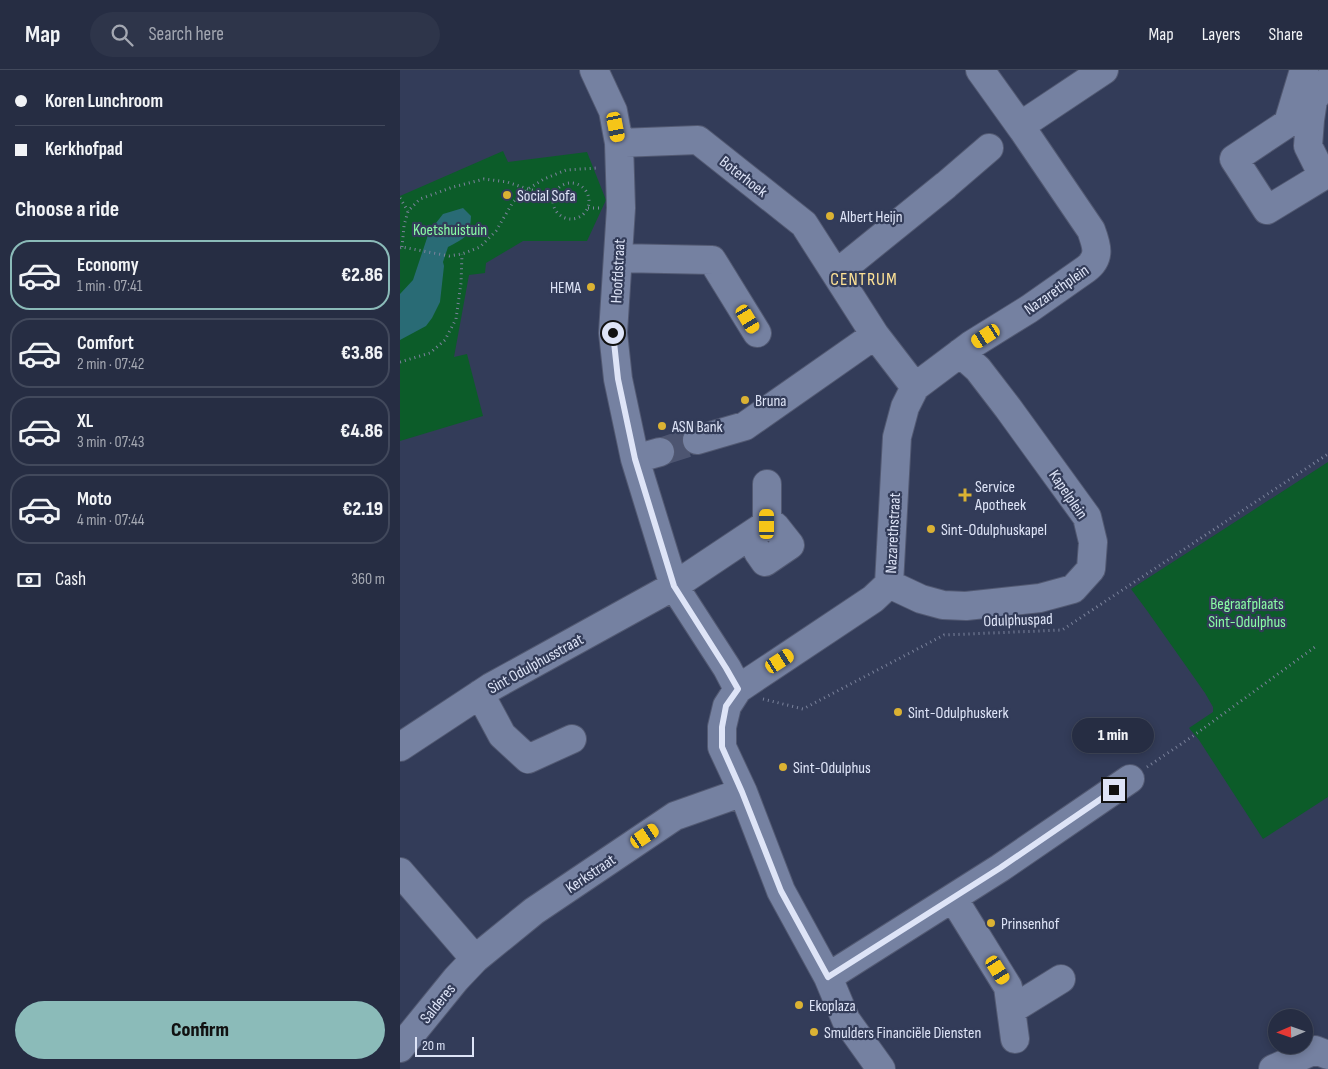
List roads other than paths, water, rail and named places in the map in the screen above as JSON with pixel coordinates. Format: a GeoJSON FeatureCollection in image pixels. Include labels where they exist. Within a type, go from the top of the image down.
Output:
{"type":"FeatureCollection","features":[{"type":"Feature","properties":{"kind":"street","name":"Hoofdstraat"},"geometry":{"type":"LineString","coordinates":[[594,70],[613,111],[619,143],[621,208],[613,333],[618,379],[647,455],[674,586],[738,689]]}},
{"type":"Feature","properties":{"kind":"street","name":"Nazarethplein"},"geometry":{"type":"LineString","coordinates":[[960,354],[1092,265],[1096,254],[1096,244],[1091,230],[980,70]]}},
{"type":"Feature","properties":{"kind":"street"},"geometry":{"type":"LineString","coordinates":[[1020,126],[1104,70]]}},
{"type":"Feature","properties":{"kind":"street"},"geometry":{"type":"LineString","coordinates":[[1304,70],[1288,123],[1234,159],[1267,210],[1323,170],[1308,146],[1313,100],[1324,83],[1328,81]]}},
{"type":"Feature","properties":{"kind":"street","name":"Boterhoek"},"geometry":{"type":"LineString","coordinates":[[619,143],[698,140],[804,224],[875,335],[915,387]]}},
{"type":"Feature","properties":{"kind":"street"},"geometry":{"type":"LineString","coordinates":[[836,274],[946,186],[989,148]]}},
{"type":"Feature","properties":{"kind":"street"},"geometry":{"type":"LineString","coordinates":[[618,258],[712,260],[757,333]]}},
{"type":"Feature","properties":{"kind":"street"},"geometry":{"type":"LineString","coordinates":[[697,440],[745,426],[875,335]]}},
{"type":"Feature","properties":{"kind":"street","name":"Nazarethstraat"},"geometry":{"type":"LineString","coordinates":[[738,689],[873,599],[889,584],[897,437],[905,407],[915,387],[960,354]]}},
{"type":"Feature","properties":{"kind":"street","name":"Kapelplein"},"geometry":{"type":"LineString","coordinates":[[889,584],[943,605],[966,606],[1040,598],[1073,589],[1091,568],[1093,542],[1087,517],[978,369],[960,354]]}},
{"type":"Feature","properties":{"kind":"street"},"geometry":{"type":"LineString","coordinates":[[758,552],[765,562],[790,545],[775,526],[767,524],[767,484]]}},
{"type":"Feature","properties":{"kind":"street","name":"Sint Odulphusstraat"},"geometry":{"type":"LineString","coordinates":[[400,746],[499,682],[674,586],[767,524]]}},
{"type":"Feature","properties":{"kind":"street"},"geometry":{"type":"LineString","coordinates":[[738,689],[726,706],[722,727],[722,747],[781,891],[828,977],[846,1020],[881,1069]]}},
{"type":"Feature","properties":{"kind":"street"},"geometry":{"type":"LineString","coordinates":[[480,694],[502,735],[528,759],[572,739]]}},
{"type":"Feature","properties":{"kind":"street"},"geometry":{"type":"LineString","coordinates":[[828,977],[1000,868],[1130,779]]}},
{"type":"Feature","properties":{"kind":"street","name":"Kerkstraat"},"geometry":{"type":"LineString","coordinates":[[475,959],[534,911],[675,816],[742,792]]}},
{"type":"Feature","properties":{"kind":"street"},"geometry":{"type":"LineString","coordinates":[[400,872],[475,959]]}},
{"type":"Feature","properties":{"kind":"street"},"geometry":{"type":"LineString","coordinates":[[953,898],[1008,987],[1015,1039]]}},
{"type":"Feature","properties":{"kind":"street","name":"Salderes"},"geometry":{"type":"LineString","coordinates":[[400,1048],[456,979],[475,959]]}},
{"type":"Feature","properties":{"kind":"street"},"geometry":{"type":"LineString","coordinates":[[1011,1010],[1061,979]]}},
{"type":"Feature","properties":{"kind":"street"},"geometry":{"type":"LineString","coordinates":[[1274,1069],[1315,1050],[1328,1055]]}},
{"type":"Feature","properties":{"kind":"tunnel"},"geometry":{"type":"LineString","coordinates":[[660,452],[697,440]]}},
{"type":"Feature","properties":{"kind":"place","name":"Social Sofa"},"geometry":{"type":"Point","coordinates":[507,195]}},
{"type":"Feature","properties":{"kind":"place","name":"Albert Heijn"},"geometry":{"type":"Point","coordinates":[830,216]}},
{"type":"Feature","properties":{"kind":"place","name":"HEMA"},"geometry":{"type":"Point","coordinates":[591,287]}},
{"type":"Feature","properties":{"kind":"place","name":"Bruna"},"geometry":{"type":"Point","coordinates":[745,400]}},
{"type":"Feature","properties":{"kind":"place","name":"ASN Bank"},"geometry":{"type":"Point","coordinates":[662,426]}},
{"type":"Feature","properties":{"kind":"place","name":"Service Apotheek"},"geometry":{"type":"Point","coordinates":[965,495]}},
{"type":"Feature","properties":{"kind":"place","name":"Sint-Odulphuskapel"},"geometry":{"type":"Point","coordinates":[931,529]}},
{"type":"Feature","properties":{"kind":"place","name":"Sint-Odulphuskerk"},"geometry":{"type":"Point","coordinates":[898,712]}},
{"type":"Feature","properties":{"kind":"place","name":"Sint-Odulphus"},"geometry":{"type":"Point","coordinates":[783,767]}},
{"type":"Feature","properties":{"kind":"place","name":"Prinsenhof"},"geometry":{"type":"Point","coordinates":[991,923]}},
{"type":"Feature","properties":{"kind":"place","name":"Ekoplaza"},"geometry":{"type":"Point","coordinates":[799,1005]}},
{"type":"Feature","properties":{"kind":"place","name":"Smulders Financiële Diensten"},"geometry":{"type":"Point","coordinates":[814,1032]}},
{"type":"Feature","properties":{"kind":"district","name":"CENTRUM"},"geometry":{"type":"Point","coordinates":[864,279]}},
{"type":"Feature","properties":{"kind":"park label","name":"Koetshuistuin"},"geometry":{"type":"Point","coordinates":[450,229]}},
{"type":"Feature","properties":{"kind":"park label","name":"Begraafplaats Sint-Odulphus"},"geometry":{"type":"Point","coordinates":[1247,612]}}]}
